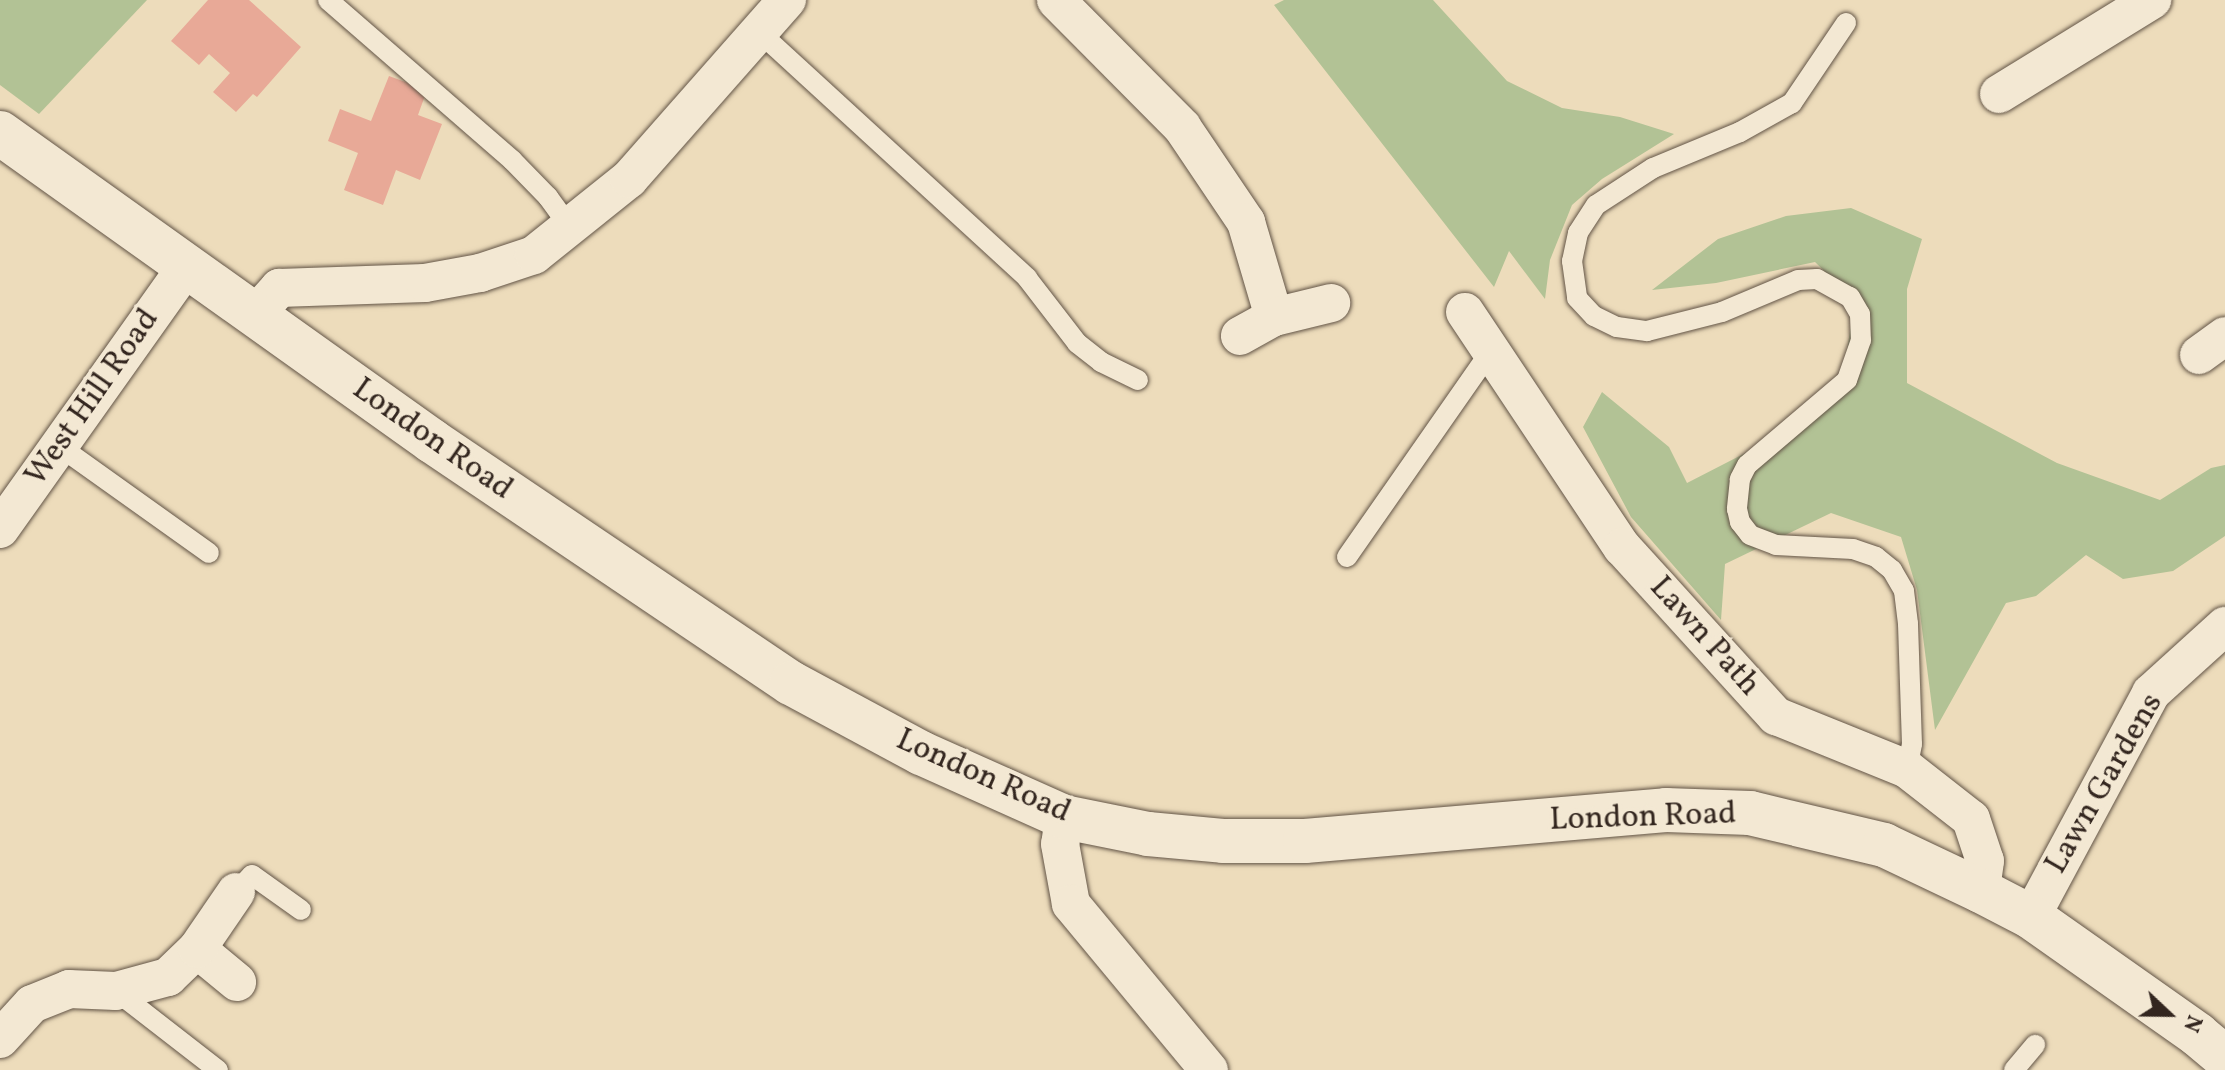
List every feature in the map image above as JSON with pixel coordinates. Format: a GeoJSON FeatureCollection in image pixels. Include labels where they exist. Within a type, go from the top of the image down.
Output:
{"type":"FeatureCollection","features":[{"type":"Feature","properties":{"kind":"street"},"geometry":{"type":"LineString","coordinates":[[254,316],[279,288],[425,283],[480,273],[534,255],[629,179],[787,0]]}},
{"type":"Feature","properties":{"kind":"street"},"geometry":{"type":"LineString","coordinates":[[1056,0],[1182,127],[1246,222],[1274,317]]}},
{"type":"Feature","properties":{"kind":"street"},"geometry":{"type":"LineString","coordinates":[[1999,94],[2149,1]]}},
{"type":"Feature","properties":{"kind":"street","name":"London Road"},"geometry":{"type":"LineString","coordinates":[[0,133],[254,316],[791,683],[921,753],[1064,817],[1148,834],[1223,841],[1305,841],[1666,810],[1750,813],[1884,845],[1981,891],[2031,917],[2198,1035],[2225,1058]]}},
{"type":"Feature","properties":{"kind":"street","name":"West Hill Road"},"geometry":{"type":"LineString","coordinates":[[0,529],[186,267]]}},
{"type":"Feature","properties":{"kind":"street"},"geometry":{"type":"LineString","coordinates":[[1240,336],[1274,317],[1331,303]]}},
{"type":"Feature","properties":{"kind":"street","name":"Lawn Path"},"geometry":{"type":"LineString","coordinates":[[1465,312],[1622,547],[1776,716],[1907,769],[1971,819],[1985,861],[1981,891]]}},
{"type":"Feature","properties":{"kind":"street","name":"Lawn Gardens"},"geometry":{"type":"LineString","coordinates":[[2031,917],[2151,693],[2225,626]]}},
{"type":"Feature","properties":{"kind":"street"},"geometry":{"type":"LineString","coordinates":[[1064,817],[1060,844],[1071,904],[1209,1070]]}},
{"type":"Feature","properties":{"kind":"street"},"geometry":{"type":"LineString","coordinates":[[2,1034],[32,1004],[69,989],[116,991],[168,977],[197,949],[236,892]]}},
{"type":"Feature","properties":{"kind":"street"},"geometry":{"type":"LineString","coordinates":[[197,949],[237,982]]}},
{"type":"Feature","properties":{"kind":"lane"},"geometry":{"type":"LineString","coordinates":[[328,0],[512,160],[548,197],[569,226]]}},
{"type":"Feature","properties":{"kind":"lane"},"geometry":{"type":"LineString","coordinates":[[1846,23],[1792,103],[1740,132],[1653,168],[1596,205],[1578,233],[1572,261],[1577,298],[1594,316],[1617,327],[1647,331],[1722,312],[1798,280],[1817,279],[1850,297],[1860,314],[1861,340],[1847,380],[1747,465],[1740,479],[1737,509],[1740,522],[1750,535],[1776,545],[1853,549],[1876,557],[1892,570],[1904,591],[1908,624],[1912,744],[1907,769]]}},
{"type":"Feature","properties":{"kind":"lane"},"geometry":{"type":"LineString","coordinates":[[759,32],[1027,278],[1077,343],[1101,362],[1138,380]]}},
{"type":"Feature","properties":{"kind":"lane"},"geometry":{"type":"LineString","coordinates":[[1347,557],[1490,352]]}},
{"type":"Feature","properties":{"kind":"lane"},"geometry":{"type":"LineString","coordinates":[[59,446],[209,553]]}},
{"type":"Feature","properties":{"kind":"lane"},"geometry":{"type":"LineString","coordinates":[[236,892],[252,875],[301,910]]}},
{"type":"Feature","properties":{"kind":"lane"},"geometry":{"type":"LineString","coordinates":[[116,991],[218,1070]]}},
{"type":"Feature","properties":{"kind":"lane"},"geometry":{"type":"LineString","coordinates":[[2014,1070],[2035,1045]]}},
{"type":"Feature","properties":{"kind":"green space"},"geometry":{"type":"Polygon","coordinates":[[[0,0],[147,0],[39,114],[0,85],[0,0]]]}},
{"type":"Feature","properties":{"kind":"green space"},"geometry":{"type":"Polygon","coordinates":[[[1284,0],[1433,0],[1507,81],[1562,108],[1620,117],[1674,134],[1602,179],[1572,205],[1550,260],[1545,299],[1509,251],[1494,287],[1274,5],[1284,0]]]}},
{"type":"Feature","properties":{"kind":"green space"},"geometry":{"type":"Polygon","coordinates":[[[1851,208],[1922,239],[1907,289],[1907,383],[2057,463],[2160,500],[2211,468],[2225,465],[2225,536],[2173,571],[2123,579],[2086,555],[2036,596],[2006,603],[1935,730],[1917,590],[1901,537],[1831,513],[1725,564],[1721,620],[1631,517],[1583,427],[1602,392],[1669,447],[1687,483],[1759,446],[1842,380],[1855,301],[1815,262],[1716,283],[1652,290],[1718,239],[1786,216],[1851,208]]]}},
{"type":"Feature","properties":{"kind":"building"},"geometry":{"type":"Polygon","coordinates":[[[208,0],[249,0],[301,47],[257,97],[253,94],[236,112],[213,92],[230,73],[209,54],[199,65],[171,41],[208,0]]]}},
{"type":"Feature","properties":{"kind":"building"},"geometry":{"type":"Polygon","coordinates":[[[389,76],[427,90],[418,115],[442,124],[420,180],[396,170],[383,205],[344,190],[358,153],[328,141],[340,109],[371,121],[389,76]]]}}]}
